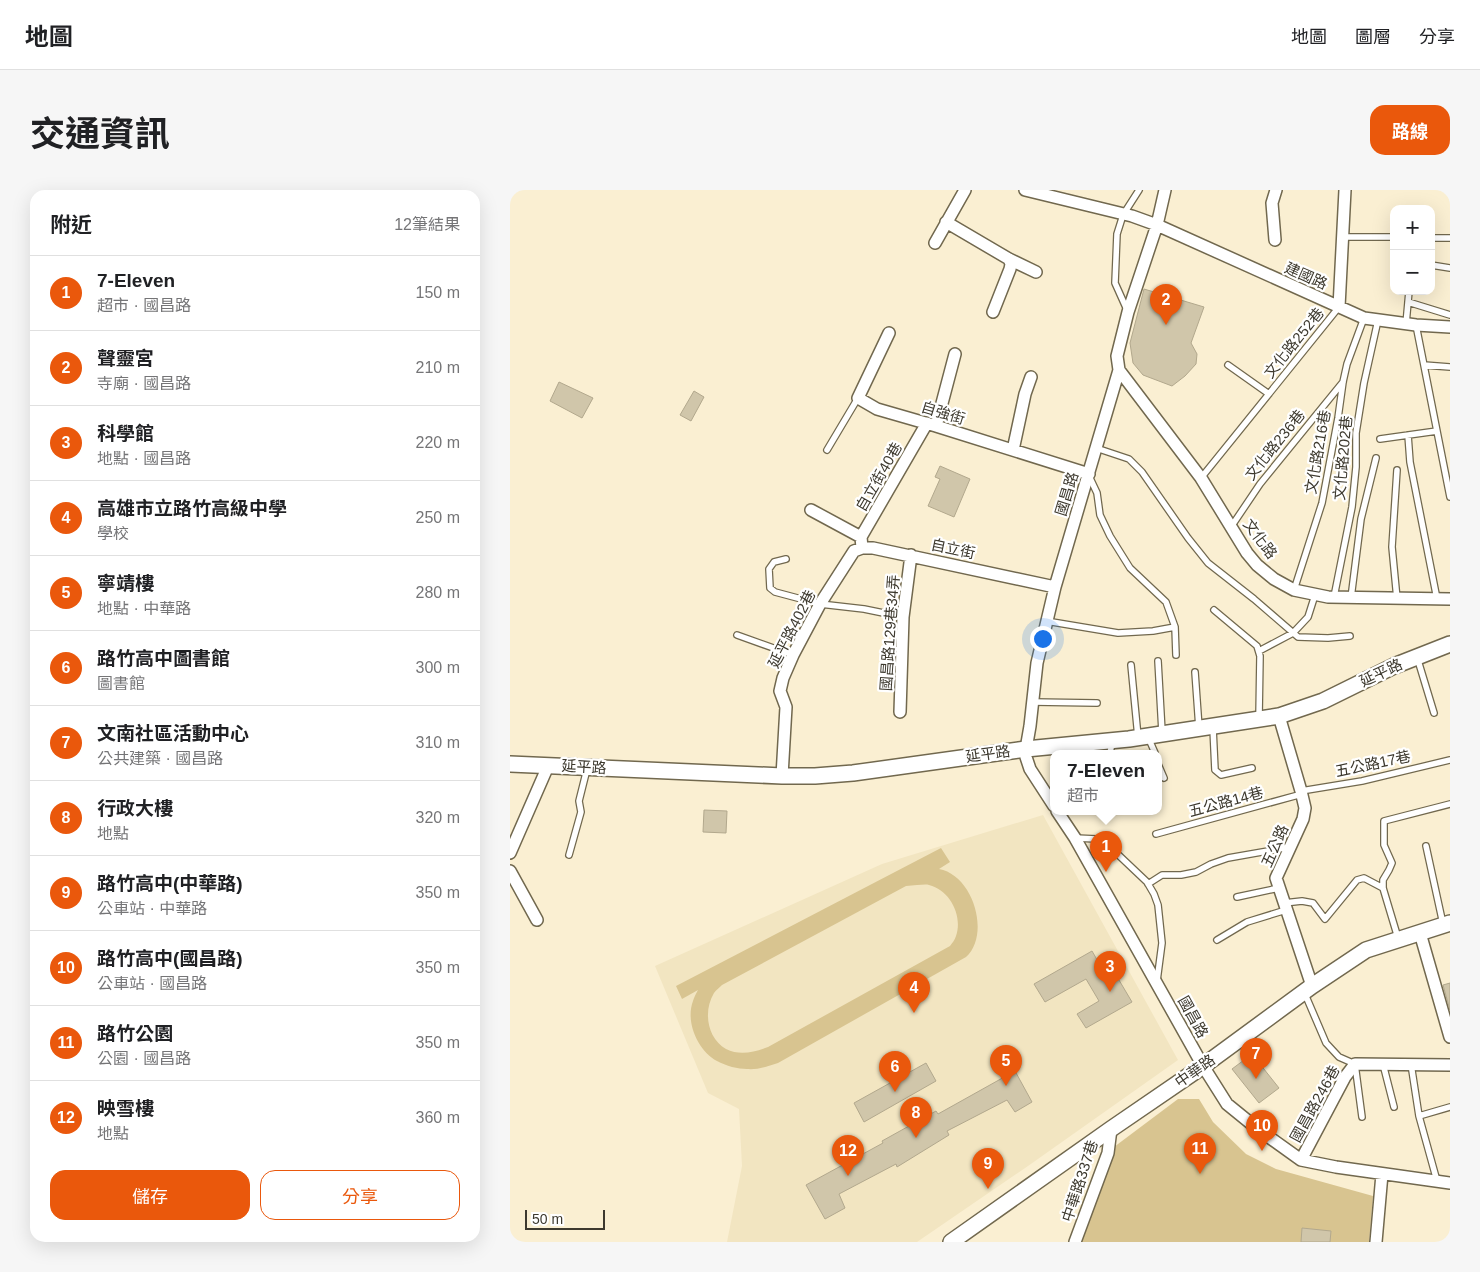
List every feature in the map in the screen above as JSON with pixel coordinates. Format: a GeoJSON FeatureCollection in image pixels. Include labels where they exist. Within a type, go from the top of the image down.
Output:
{"type":"FeatureCollection","features":[{"type":"Feature","properties":{"kind":"street"},"geometry":{"type":"LineString","coordinates":[[935,243],[965,190]]}},
{"type":"Feature","properties":{"kind":"street","name":"建國路"},"geometry":{"type":"LineString","coordinates":[[1025,190],[1157,225],[1364,318],[1450,327]]}},
{"type":"Feature","properties":{"kind":"street","name":"國昌路"},"geometry":{"type":"LineString","coordinates":[[1050,800],[1030,769],[1026,757],[1037,663],[1055,587],[1119,370],[1117,356],[1128,312],[1157,225],[1165,190]]}},
{"type":"Feature","properties":{"kind":"street"},"geometry":{"type":"LineString","coordinates":[[1275,240],[1272,203],[1276,190]]}},
{"type":"Feature","properties":{"kind":"street"},"geometry":{"type":"LineString","coordinates":[[1339,307],[1346,190]]}},
{"type":"Feature","properties":{"kind":"street"},"geometry":{"type":"LineString","coordinates":[[946,222],[1009,259],[1036,272]]}},
{"type":"Feature","properties":{"kind":"street"},"geometry":{"type":"LineString","coordinates":[[993,312],[1010,269],[1009,259]]}},
{"type":"Feature","properties":{"kind":"street"},"geometry":{"type":"LineString","coordinates":[[858,398],[889,333]]}},
{"type":"Feature","properties":{"kind":"street","name":"自立街40巷"},"geometry":{"type":"LineString","coordinates":[[862,542],[932,424],[955,354]]}},
{"type":"Feature","properties":{"kind":"street","name":"文化路"},"geometry":{"type":"LineString","coordinates":[[1119,370],[1201,478],[1247,553],[1257,565],[1274,579],[1294,590],[1315,595],[1351,598],[1450,600]]}},
{"type":"Feature","properties":{"kind":"street"},"geometry":{"type":"LineString","coordinates":[[1013,450],[1025,394],[1031,377]]}},
{"type":"Feature","properties":{"kind":"street","name":"自強街"},"geometry":{"type":"LineString","coordinates":[[858,398],[877,409],[932,424],[1088,474]]}},
{"type":"Feature","properties":{"kind":"street"},"geometry":{"type":"LineString","coordinates":[[810,510],[862,542]]}},
{"type":"Feature","properties":{"kind":"street","name":"自立街"},"geometry":{"type":"LineString","coordinates":[[862,542],[873,548],[1055,587]]}},
{"type":"Feature","properties":{"kind":"street","name":"延平路402巷"},"geometry":{"type":"LineString","coordinates":[[782,776],[786,707],[780,691],[783,678],[820,604],[854,551],[862,542]]}},
{"type":"Feature","properties":{"kind":"street","name":"國昌路129巷34弄"},"geometry":{"type":"LineString","coordinates":[[900,712],[904,617],[911,555]]}},
{"type":"Feature","properties":{"kind":"street","name":"延平路"},"geometry":{"type":"LineString","coordinates":[[510,764],[815,776],[1026,748],[1111,747],[1150,736],[1279,716],[1323,701],[1394,666],[1450,644]]}},
{"type":"Feature","properties":{"kind":"street","name":"五公路"},"geometry":{"type":"LineString","coordinates":[[1279,716],[1305,808],[1303,819],[1276,878],[1308,989]]}},
{"type":"Feature","properties":{"kind":"street"},"geometry":{"type":"LineString","coordinates":[[510,853],[548,766]]}},
{"type":"Feature","properties":{"kind":"street","name":"國昌路"},"geometry":{"type":"LineString","coordinates":[[1060,815],[1075,838],[1203,1066],[1227,1104],[1259,1130],[1302,1160],[1336,1167],[1450,1183]]}},
{"type":"Feature","properties":{"kind":"street"},"geometry":{"type":"LineString","coordinates":[[510,871],[537,920]]}},
{"type":"Feature","properties":{"kind":"street","name":"中華路"},"geometry":{"type":"LineString","coordinates":[[951,1242],[1366,950],[1446,924]]}},
{"type":"Feature","properties":{"kind":"street"},"geometry":{"type":"LineString","coordinates":[[1420,934],[1450,1037]]}},
{"type":"Feature","properties":{"kind":"street"},"geometry":{"type":"LineString","coordinates":[[1355,1064],[1450,1065]]}},
{"type":"Feature","properties":{"kind":"street","name":"國昌路246巷"},"geometry":{"type":"LineString","coordinates":[[1302,1160],[1345,1078],[1355,1064]]}},
{"type":"Feature","properties":{"kind":"street","name":"中華路337巷"},"geometry":{"type":"LineString","coordinates":[[1075,1242],[1108,1153],[1111,1129]]}},
{"type":"Feature","properties":{"kind":"street"},"geometry":{"type":"LineString","coordinates":[[1376,1242],[1382,1174]]}},
{"type":"Feature","properties":{"kind":"lane"},"geometry":{"type":"LineString","coordinates":[[1128,312],[1115,283],[1117,234],[1124,215],[1139,190]]}},
{"type":"Feature","properties":{"kind":"lane"},"geometry":{"type":"LineString","coordinates":[[1343,237],[1390,237]]}},
{"type":"Feature","properties":{"kind":"lane"},"geometry":{"type":"LineString","coordinates":[[1435,238],[1450,238]]}},
{"type":"Feature","properties":{"kind":"lane"},"geometry":{"type":"LineString","coordinates":[[1435,266],[1450,268]]}},
{"type":"Feature","properties":{"kind":"lane"},"geometry":{"type":"LineString","coordinates":[[1409,295],[1411,324],[1424,366],[1450,497]]}},
{"type":"Feature","properties":{"kind":"lane"},"geometry":{"type":"LineString","coordinates":[[1408,302],[1450,315]]}},
{"type":"Feature","properties":{"kind":"lane","name":"文化路252巷"},"geometry":{"type":"LineString","coordinates":[[1201,478],[1339,307]]}},
{"type":"Feature","properties":{"kind":"lane","name":"文化路216巷"},"geometry":{"type":"LineString","coordinates":[[1294,590],[1322,503],[1343,382],[1364,318]]}},
{"type":"Feature","properties":{"kind":"lane","name":"文化路202巷"},"geometry":{"type":"LineString","coordinates":[[1334,597],[1352,507],[1356,467],[1356,433],[1364,383],[1378,320]]}},
{"type":"Feature","properties":{"kind":"lane","name":"文化路252巷"},"geometry":{"type":"LineString","coordinates":[[1228,365],[1268,394]]}},
{"type":"Feature","properties":{"kind":"lane"},"geometry":{"type":"LineString","coordinates":[[1424,366],[1450,367]]}},
{"type":"Feature","properties":{"kind":"lane","name":"文化路236巷"},"geometry":{"type":"LineString","coordinates":[[1231,527],[1260,484],[1343,382]]}},
{"type":"Feature","properties":{"kind":"lane"},"geometry":{"type":"LineString","coordinates":[[827,450],[858,398]]}},
{"type":"Feature","properties":{"kind":"lane"},"geometry":{"type":"LineString","coordinates":[[1380,439],[1437,431]]}},
{"type":"Feature","properties":{"kind":"lane"},"geometry":{"type":"LineString","coordinates":[[1408,435],[1410,462],[1437,599]]}},
{"type":"Feature","properties":{"kind":"lane"},"geometry":{"type":"LineString","coordinates":[[1096,448],[1129,459],[1142,472],[1188,538],[1208,563],[1298,637],[1328,638],[1350,636]]}},
{"type":"Feature","properties":{"kind":"lane"},"geometry":{"type":"LineString","coordinates":[[1351,598],[1361,519],[1376,458]]}},
{"type":"Feature","properties":{"kind":"lane"},"geometry":{"type":"LineString","coordinates":[[1397,470],[1392,547],[1397,599]]}},
{"type":"Feature","properties":{"kind":"lane"},"geometry":{"type":"LineString","coordinates":[[1088,474],[1097,493],[1100,515],[1110,536],[1130,568],[1166,602],[1175,627],[1176,655]]}},
{"type":"Feature","properties":{"kind":"lane"},"geometry":{"type":"LineString","coordinates":[[786,559],[774,562],[769,568],[770,588],[775,592],[820,604],[904,617]]}},
{"type":"Feature","properties":{"kind":"lane"},"geometry":{"type":"LineString","coordinates":[[1259,651],[1293,633],[1308,617],[1315,595]]}},
{"type":"Feature","properties":{"kind":"lane"},"geometry":{"type":"LineString","coordinates":[[1214,610],[1257,646],[1259,651],[1259,719]]}},
{"type":"Feature","properties":{"kind":"lane"},"geometry":{"type":"LineString","coordinates":[[1046,621],[1118,633],[1153,631],[1175,627]]}},
{"type":"Feature","properties":{"kind":"lane"},"geometry":{"type":"LineString","coordinates":[[736,635],[793,655]]}},
{"type":"Feature","properties":{"kind":"lane"},"geometry":{"type":"LineString","coordinates":[[1417,658],[1434,713]]}},
{"type":"Feature","properties":{"kind":"lane"},"geometry":{"type":"LineString","coordinates":[[1150,736],[1158,661]]}},
{"type":"Feature","properties":{"kind":"lane"},"geometry":{"type":"LineString","coordinates":[[1131,665],[1153,750]]}},
{"type":"Feature","properties":{"kind":"lane"},"geometry":{"type":"LineString","coordinates":[[1195,672],[1216,770],[1221,775],[1252,768]]}},
{"type":"Feature","properties":{"kind":"lane"},"geometry":{"type":"LineString","coordinates":[[1033,702],[1097,703]]}},
{"type":"Feature","properties":{"kind":"lane","name":"五公路17巷"},"geometry":{"type":"LineString","coordinates":[[1302,793],[1450,760]]}},
{"type":"Feature","properties":{"kind":"lane"},"geometry":{"type":"LineString","coordinates":[[570,855],[582,812],[579,801],[588,767]]}},
{"type":"Feature","properties":{"kind":"lane"},"geometry":{"type":"LineString","coordinates":[[1162,773],[1164,778]]}},
{"type":"Feature","properties":{"kind":"lane","name":"五公路14巷"},"geometry":{"type":"LineString","coordinates":[[1156,834],[1302,793]]}},
{"type":"Feature","properties":{"kind":"lane"},"geometry":{"type":"LineString","coordinates":[[1398,940],[1382,880],[1390,870],[1392,863],[1384,845],[1384,821],[1450,804]]}},
{"type":"Feature","properties":{"kind":"lane"},"geometry":{"type":"LineString","coordinates":[[1075,838],[1097,839],[1109,846],[1148,884],[1154,894],[1158,905],[1162,943],[1157,984]]}},
{"type":"Feature","properties":{"kind":"lane"},"geometry":{"type":"LineString","coordinates":[[1426,846],[1446,924]]}},
{"type":"Feature","properties":{"kind":"lane"},"geometry":{"type":"LineString","coordinates":[[1148,884],[1162,875],[1181,875],[1196,872],[1228,858],[1290,847]]}},
{"type":"Feature","properties":{"kind":"lane"},"geometry":{"type":"LineString","coordinates":[[1217,940],[1247,922],[1302,901],[1313,903],[1325,919],[1357,880],[1364,878],[1383,888]]}},
{"type":"Feature","properties":{"kind":"lane"},"geometry":{"type":"LineString","coordinates":[[1237,897],[1279,888]]}},
{"type":"Feature","properties":{"kind":"lane"},"geometry":{"type":"LineString","coordinates":[[1308,989],[1326,1043],[1338,1057],[1355,1064],[1362,1117]]}},
{"type":"Feature","properties":{"kind":"lane"},"geometry":{"type":"LineString","coordinates":[[1383,1064],[1394,1107]]}},
{"type":"Feature","properties":{"kind":"lane"},"geometry":{"type":"LineString","coordinates":[[1410,1064],[1419,1116],[1437,1181]]}},
{"type":"Feature","properties":{"kind":"lane"},"geometry":{"type":"LineString","coordinates":[[1419,1116],[1450,1107]]}},
{"type":"Feature","properties":{"kind":"shaded area"},"geometry":{"type":"Polygon","coordinates":[[[1043,815],[1178,1060],[917,1242],[727,1242],[742,1166],[739,1109],[708,1093],[655,966],[882,864],[1043,815]]]}},
{"type":"Feature","properties":{"kind":"shaded area"},"geometry":{"type":"Polygon","coordinates":[[[941,848],[950,862],[939,869],[951,874],[961,882],[969,893],[975,907],[977,934],[973,947],[966,957],[778,1063],[763,1067],[751,1069],[736,1068],[721,1063],[710,1056],[699,1043],[692,1027],[691,1009],[698,990],[682,999],[676,986],[941,848]],[[928,885],[906,886],[722,985],[714,993],[709,1008],[709,1024],[715,1038],[726,1049],[742,1053],[768,1047],[950,946],[956,937],[958,920],[949,898],[943,892],[928,885]]]}},
{"type":"Feature","properties":{"kind":"shaded area"},"geometry":{"type":"Polygon","coordinates":[[[1178,1099],[1199,1099],[1213,1122],[1246,1154],[1276,1169],[1373,1196],[1369,1242],[1078,1242],[1114,1147],[1178,1099]]]}},
{"type":"Feature","properties":{"kind":"building"},"geometry":{"type":"Polygon","coordinates":[[[1144,289],[1204,307],[1191,343],[1197,354],[1196,364],[1172,386],[1143,375],[1133,363],[1130,343],[1144,289]]]}},
{"type":"Feature","properties":{"kind":"building"},"geometry":{"type":"Polygon","coordinates":[[[559,382],[593,398],[582,418],[550,401],[559,382]]]}},
{"type":"Feature","properties":{"kind":"building"},"geometry":{"type":"Polygon","coordinates":[[[694,391],[704,397],[691,421],[680,415],[694,391]]]}},
{"type":"Feature","properties":{"kind":"building"},"geometry":{"type":"Polygon","coordinates":[[[940,466],[970,479],[954,517],[928,506],[940,479],[935,477],[940,466]]]}},
{"type":"Feature","properties":{"kind":"building"},"geometry":{"type":"Polygon","coordinates":[[[704,810],[727,811],[726,833],[703,832],[704,810]]]}},
{"type":"Feature","properties":{"kind":"building"},"geometry":{"type":"Polygon","coordinates":[[[1092,951],[1108,979],[1116,975],[1132,1002],[1086,1028],[1077,1014],[1099,1001],[1086,979],[1045,1002],[1034,984],[1092,951]]]}},
{"type":"Feature","properties":{"kind":"building"},"geometry":{"type":"Polygon","coordinates":[[[1450,983],[1450,1010],[1443,985],[1450,983]]]}},
{"type":"Feature","properties":{"kind":"building"},"geometry":{"type":"Polygon","coordinates":[[[1252,1054],[1279,1088],[1259,1103],[1232,1069],[1252,1054]]]}},
{"type":"Feature","properties":{"kind":"building"},"geometry":{"type":"Polygon","coordinates":[[[926,1063],[936,1081],[864,1122],[854,1103],[926,1063]]]}},
{"type":"Feature","properties":{"kind":"building"},"geometry":{"type":"Polygon","coordinates":[[[1015,1071],[1032,1102],[1015,1112],[1007,1100],[947,1131],[949,1135],[897,1167],[896,1164],[839,1194],[845,1208],[825,1219],[806,1185],[883,1143],[882,1141],[936,1111],[938,1114],[1015,1071]]]}},
{"type":"Feature","properties":{"kind":"building"},"geometry":{"type":"Polygon","coordinates":[[[1302,1228],[1331,1231],[1330,1242],[1301,1242],[1302,1228]]]}},
{"type":"Feature","properties":{"kind":"place","name":"聲靈宮"},"geometry":{"type":"Point","coordinates":[1166,325]}},
{"type":"Feature","properties":{"kind":"place","name":"7-Eleven"},"geometry":{"type":"Point","coordinates":[1106,872]}},
{"type":"Feature","properties":{"kind":"place","name":"科學館"},"geometry":{"type":"Point","coordinates":[1110,992]}},
{"type":"Feature","properties":{"kind":"place","name":"高雄市立路竹高級中學"},"geometry":{"type":"Point","coordinates":[914,1013]}},
{"type":"Feature","properties":{"kind":"place","name":"文南社區活動中心"},"geometry":{"type":"Point","coordinates":[1256,1079]}},
{"type":"Feature","properties":{"kind":"place","name":"寧靖樓"},"geometry":{"type":"Point","coordinates":[1006,1086]}},
{"type":"Feature","properties":{"kind":"place","name":"路竹高中圖書館"},"geometry":{"type":"Point","coordinates":[895,1092]}},
{"type":"Feature","properties":{"kind":"place","name":"行政大樓"},"geometry":{"type":"Point","coordinates":[916,1138]}},
{"type":"Feature","properties":{"kind":"place","name":"路竹高中(國昌路)"},"geometry":{"type":"Point","coordinates":[1262,1151]}},
{"type":"Feature","properties":{"kind":"place","name":"路竹公園"},"geometry":{"type":"Point","coordinates":[1200,1174]}},
{"type":"Feature","properties":{"kind":"place","name":"映雪樓"},"geometry":{"type":"Point","coordinates":[848,1176]}},
{"type":"Feature","properties":{"kind":"place","name":"路竹高中(中華路)"},"geometry":{"type":"Point","coordinates":[988,1189]}}]}
